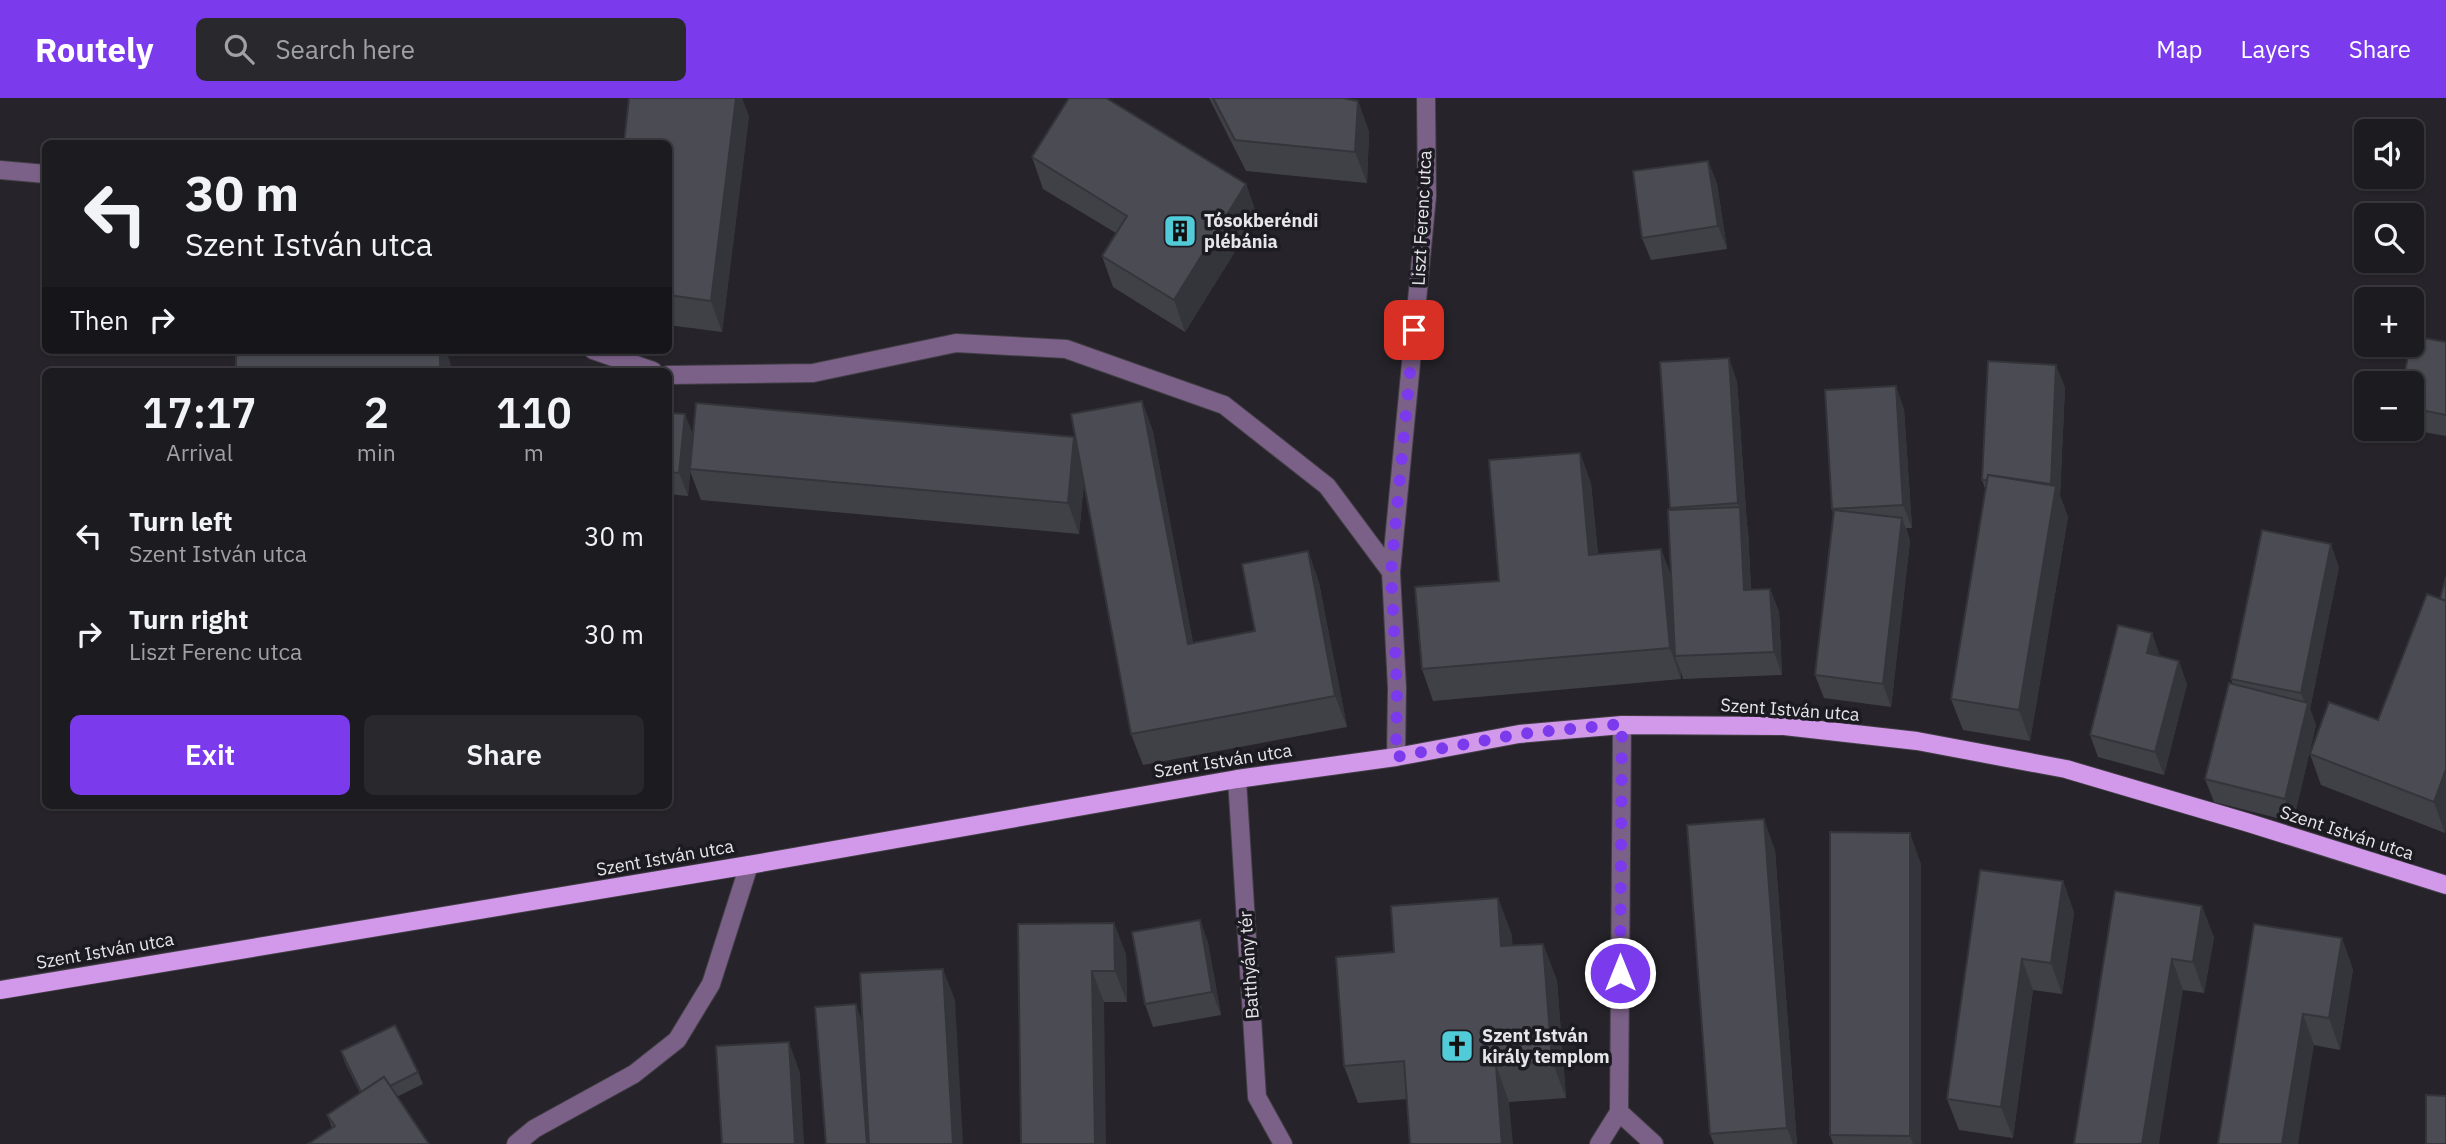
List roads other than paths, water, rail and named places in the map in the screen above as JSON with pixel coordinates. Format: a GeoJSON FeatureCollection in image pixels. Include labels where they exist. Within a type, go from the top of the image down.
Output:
{"type":"FeatureCollection","features":[{"type":"Feature","properties":{"kind":"main road","name":"Szent István utca"},"geometry":{"type":"LineString","coordinates":[[0,990],[749,865],[1237,779],[1396,757],[1519,734],[1622,724],[1784,726],[1917,741],[2066,769],[2446,885]]}},
{"type":"Feature","properties":{"kind":"street","name":"Liszt Ferenc utca"},"geometry":{"type":"LineString","coordinates":[[1396,757],[1397,688],[1391,572],[1427,196],[1426,98]]}},
{"type":"Feature","properties":{"kind":"street"},"geometry":{"type":"LineString","coordinates":[[0,170],[42,174]]}},
{"type":"Feature","properties":{"kind":"street"},"geometry":{"type":"LineString","coordinates":[[672,375],[813,373],[956,343],[1066,349],[1224,405],[1327,486],[1391,572]]}},
{"type":"Feature","properties":{"kind":"street"},"geometry":{"type":"LineString","coordinates":[[604,354],[644,368]]}},
{"type":"Feature","properties":{"kind":"street"},"geometry":{"type":"LineString","coordinates":[[1599,1144],[1619,1112],[1622,724]]}},
{"type":"Feature","properties":{"kind":"street","name":"Batthyány tér"},"geometry":{"type":"LineString","coordinates":[[1237,779],[1258,1097],[1283,1144]]}},
{"type":"Feature","properties":{"kind":"street"},"geometry":{"type":"LineString","coordinates":[[516,1144],[534,1129],[634,1074],[677,1040],[711,984],[749,865]]}},
{"type":"Feature","properties":{"kind":"street"},"geometry":{"type":"LineString","coordinates":[[1619,1112],[1654,1144]]}},
{"type":"Feature","properties":{"kind":"place","name":"Tósokberéndi plébánia"},"geometry":{"type":"Point","coordinates":[1180,231]}},
{"type":"Feature","properties":{"kind":"place","name":"Szent István király templom"},"geometry":{"type":"Point","coordinates":[1457,1046]}}]}
